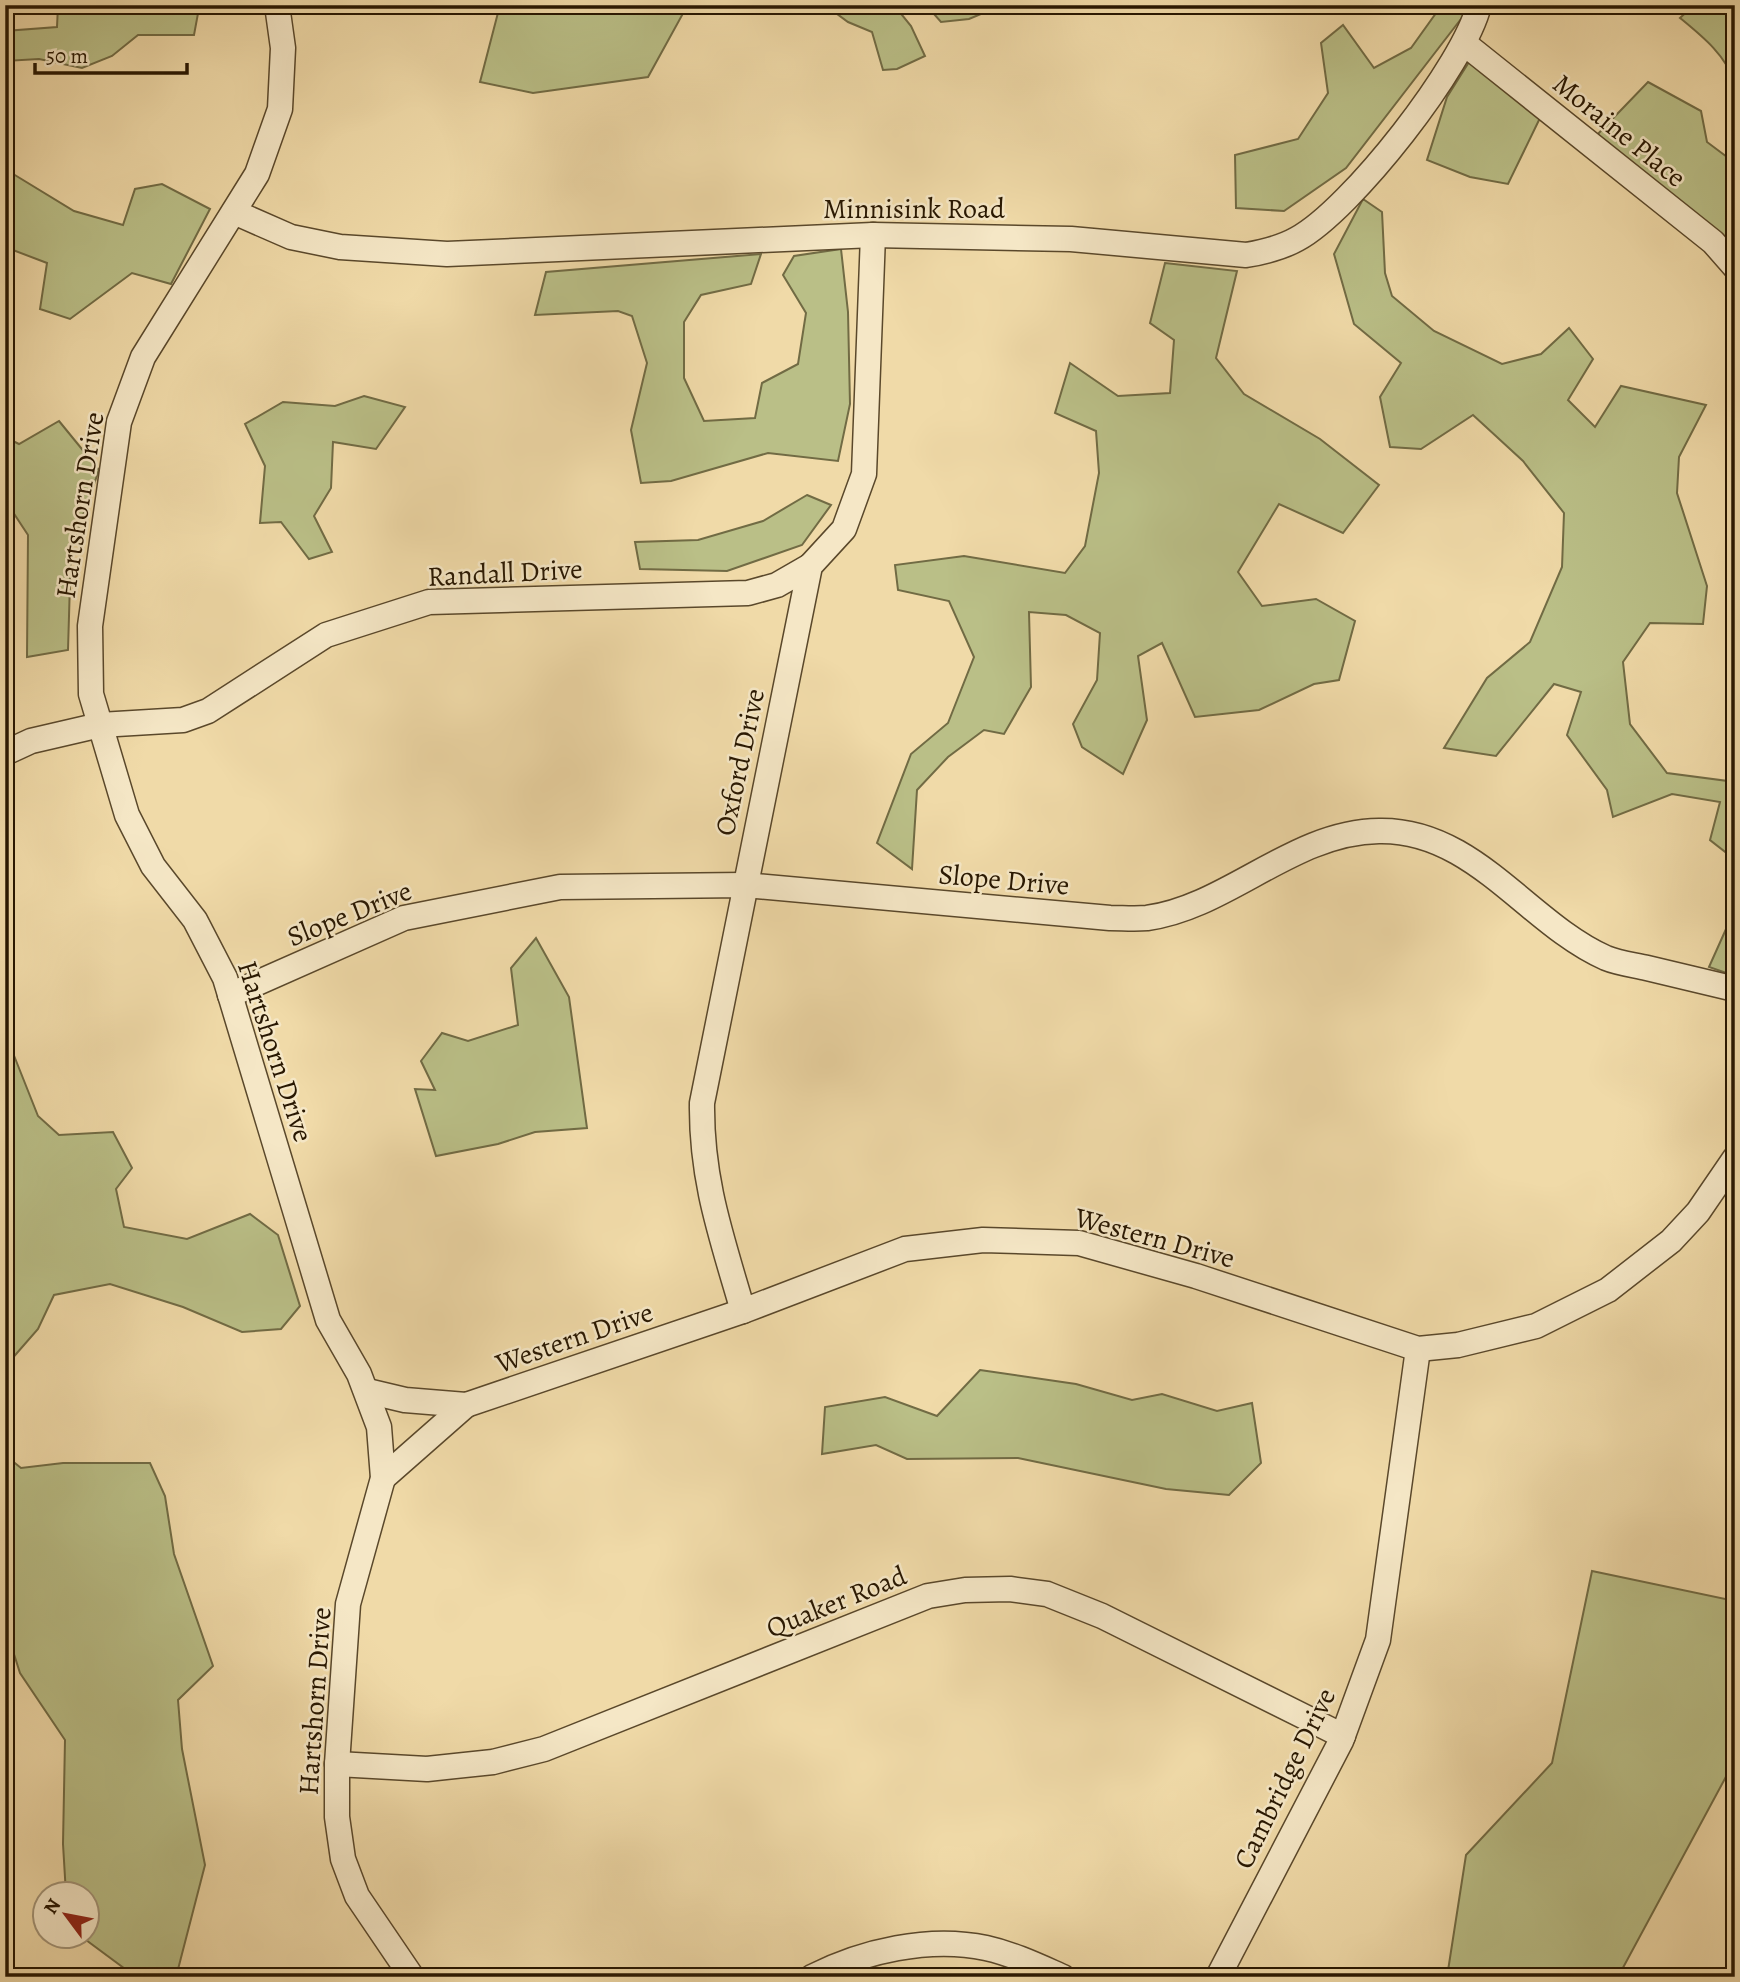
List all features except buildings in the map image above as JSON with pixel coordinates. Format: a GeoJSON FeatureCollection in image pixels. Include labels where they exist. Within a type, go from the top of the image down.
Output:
{"type":"FeatureCollection","features":[{"type":"Feature","properties":{"kind":"street","name":"Hartshorn Drive"},"geometry":{"type":"LineString","coordinates":[[277,5],[283,48],[280,109],[257,174],[143,356],[119,422],[90,626],[91,694],[127,815],[153,866],[195,920],[230,995],[328,1320],[367,1391],[379,1427],[383,1478],[348,1604],[337,1764],[337,1817],[343,1859],[357,1896],[412,1977]]}},
{"type":"Feature","properties":{"kind":"street","name":"Minnisink Road"},"geometry":{"type":"LineString","coordinates":[[234,212],[290,236],[340,247],[447,254],[873,234],[1072,239],[1246,255],[1269,251],[1298,239],[1343,204],[1382,160],[1465,44],[1479,5]]}},
{"type":"Feature","properties":{"kind":"street","name":"Moraine Place"},"geometry":{"type":"LineString","coordinates":[[1465,44],[1713,242],[1735,267]]}},
{"type":"Feature","properties":{"kind":"street"},"geometry":{"type":"LineString","coordinates":[[810,566],[844,529],[864,474],[873,234]]}},
{"type":"Feature","properties":{"kind":"street","name":"Randall Drive"},"geometry":{"type":"LineString","coordinates":[[5,753],[31,741],[100,725],[183,720],[208,711],[326,635],[429,602],[748,593],[777,585],[810,566]]}},
{"type":"Feature","properties":{"kind":"street","name":"Oxford Drive"},"geometry":{"type":"LineString","coordinates":[[743,1311],[708,1189],[701,1147],[702,1103],[710,1051],[810,566]]}},
{"type":"Feature","properties":{"kind":"street","name":"Slope Drive"},"geometry":{"type":"LineString","coordinates":[[230,995],[404,918],[560,887],[744,885],[1110,918],[1148,918],[1208,897],[1320,843],[1379,831],[1414,835],[1449,848],[1503,882],[1562,930],[1606,958],[1735,989]]}},
{"type":"Feature","properties":{"kind":"street","name":"Western Drive"},"geometry":{"type":"LineString","coordinates":[[383,1478],[466,1405],[743,1311],[905,1250],[983,1240],[1079,1243],[1196,1276],[1418,1349],[1458,1345],[1510,1334],[1573,1310],[1608,1290],[1671,1241],[1698,1212],[1735,1158]]}},
{"type":"Feature","properties":{"kind":"street","name":"Cambridge Drive"},"geometry":{"type":"LineString","coordinates":[[1218,1977],[1343,1736],[1378,1640],[1418,1349]]}},
{"type":"Feature","properties":{"kind":"street","name":"Western Drive"},"geometry":{"type":"LineString","coordinates":[[367,1391],[405,1400],[466,1405]]}},
{"type":"Feature","properties":{"kind":"street","name":"Quaker Road"},"geometry":{"type":"LineString","coordinates":[[337,1764],[427,1769],[493,1762],[544,1749],[928,1596],[965,1590],[1010,1589],[1047,1594],[1102,1616],[1343,1736]]}},
{"type":"Feature","properties":{"kind":"street"},"geometry":{"type":"LineString","coordinates":[[812,1977],[870,1954],[941,1945],[985,1948],[1063,1977]]}},
{"type":"Feature","properties":{"kind":"green space"},"geometry":{"type":"Polygon","coordinates":[[[58,5],[199,8],[194,35],[138,35],[112,56],[82,68],[39,59],[5,61],[5,31],[57,27],[58,5]]]}},
{"type":"Feature","properties":{"kind":"green space"},"geometry":{"type":"Polygon","coordinates":[[[500,5],[685,5],[686,8],[648,77],[533,93],[480,82],[500,5]]]}},
{"type":"Feature","properties":{"kind":"green space"},"geometry":{"type":"Polygon","coordinates":[[[825,5],[894,5],[911,26],[925,56],[897,69],[883,70],[872,32],[848,22],[825,5]]]}},
{"type":"Feature","properties":{"kind":"green space"},"geometry":{"type":"Polygon","coordinates":[[[926,5],[991,5],[993,9],[969,19],[941,22],[926,5]]]}},
{"type":"Feature","properties":{"kind":"green space"},"geometry":{"type":"Polygon","coordinates":[[[1694,5],[1735,5],[1735,84],[1720,56],[1680,18],[1694,5]]]}},
{"type":"Feature","properties":{"kind":"green space"},"geometry":{"type":"Polygon","coordinates":[[[1471,6],[1346,168],[1284,211],[1236,208],[1235,155],[1298,139],[1328,93],[1321,43],[1343,25],[1374,68],[1411,48],[1439,9],[1471,6]]]}},
{"type":"Feature","properties":{"kind":"green space"},"geometry":{"type":"Polygon","coordinates":[[[1469,62],[1540,118],[1508,184],[1470,177],[1427,160],[1447,97],[1469,62]]]}},
{"type":"Feature","properties":{"kind":"green space"},"geometry":{"type":"Polygon","coordinates":[[[1648,82],[1701,111],[1707,142],[1735,163],[1735,253],[1595,137],[1648,82]]]}},
{"type":"Feature","properties":{"kind":"green space"},"geometry":{"type":"Polygon","coordinates":[[[5,169],[74,211],[123,225],[135,189],[162,184],[210,209],[171,284],[132,273],[70,319],[40,309],[47,263],[5,247],[5,169]]]}},
{"type":"Feature","properties":{"kind":"green space"},"geometry":{"type":"Polygon","coordinates":[[[1363,199],[1382,212],[1385,273],[1392,296],[1434,331],[1502,364],[1541,354],[1569,328],[1593,359],[1568,400],[1595,427],[1621,386],[1706,405],[1679,457],[1677,493],[1707,586],[1703,624],[1650,623],[1623,662],[1630,724],[1667,773],[1735,782],[1735,866],[1729,855],[1710,840],[1720,802],[1672,794],[1613,817],[1607,790],[1567,735],[1581,692],[1554,684],[1496,756],[1444,748],[1487,678],[1530,642],[1562,567],[1564,513],[1523,461],[1473,415],[1421,449],[1390,447],[1380,397],[1401,363],[1354,324],[1334,254],[1363,199]]]}},
{"type":"Feature","properties":{"kind":"green space"},"geometry":{"type":"Polygon","coordinates":[[[841,249],[848,312],[850,404],[838,461],[768,453],[671,481],[641,483],[631,430],[647,363],[632,316],[618,311],[535,315],[546,272],[761,254],[751,284],[701,295],[684,322],[684,378],[704,421],[755,418],[762,383],[798,364],[806,313],[783,275],[794,256],[841,249]]]}},
{"type":"Feature","properties":{"kind":"green space"},"geometry":{"type":"Polygon","coordinates":[[[1165,263],[1237,271],[1216,358],[1244,394],[1320,439],[1379,485],[1343,533],[1279,504],[1238,572],[1262,606],[1316,599],[1355,621],[1339,680],[1314,684],[1259,710],[1195,717],[1162,643],[1138,656],[1147,720],[1123,774],[1082,747],[1073,724],[1097,680],[1100,633],[1066,615],[1029,612],[1031,687],[1004,734],[984,730],[948,757],[917,790],[912,869],[877,843],[911,754],[948,723],[974,657],[949,601],[898,590],[895,565],[964,556],[1065,573],[1085,546],[1099,473],[1096,431],[1055,413],[1070,363],[1118,396],[1170,393],[1174,340],[1150,323],[1165,263]]]}},
{"type":"Feature","properties":{"kind":"green space"},"geometry":{"type":"Polygon","coordinates":[[[364,396],[405,407],[376,449],[333,442],[331,488],[314,516],[332,552],[309,559],[281,522],[260,523],[265,466],[245,424],[283,402],[335,406],[364,396]]]}},
{"type":"Feature","properties":{"kind":"green space"},"geometry":{"type":"Polygon","coordinates":[[[59,421],[99,470],[71,549],[68,650],[27,657],[28,535],[5,500],[5,437],[19,444],[59,421]]]}},
{"type":"Feature","properties":{"kind":"green space"},"geometry":{"type":"Polygon","coordinates":[[[807,495],[831,505],[802,545],[727,571],[640,569],[635,542],[698,540],[763,521],[807,495]]]}},
{"type":"Feature","properties":{"kind":"green space"},"geometry":{"type":"Polygon","coordinates":[[[1735,909],[1735,976],[1709,967],[1735,909]]]}},
{"type":"Feature","properties":{"kind":"green space"},"geometry":{"type":"Polygon","coordinates":[[[536,938],[569,997],[587,1128],[535,1132],[498,1144],[436,1156],[415,1089],[435,1090],[421,1061],[442,1033],[468,1041],[518,1025],[511,968],[536,938]]]}},
{"type":"Feature","properties":{"kind":"green space"},"geometry":{"type":"Polygon","coordinates":[[[11,1048],[38,1116],[59,1135],[113,1132],[132,1168],[116,1189],[124,1227],[187,1239],[250,1214],[278,1235],[300,1306],[281,1329],[242,1332],[183,1307],[110,1284],[54,1295],[38,1329],[10,1361],[9,1419],[5,1424],[5,1049],[11,1048]]]}},
{"type":"Feature","properties":{"kind":"green space"},"geometry":{"type":"Polygon","coordinates":[[[980,1370],[1076,1384],[1132,1400],[1162,1394],[1217,1411],[1252,1403],[1261,1463],[1229,1495],[1166,1489],[1018,1458],[907,1459],[876,1445],[822,1454],[825,1407],[885,1397],[937,1416],[980,1370]]]}},
{"type":"Feature","properties":{"kind":"green space"},"geometry":{"type":"Polygon","coordinates":[[[5,1455],[21,1468],[63,1463],[150,1463],[165,1496],[174,1554],[213,1666],[178,1700],[182,1749],[205,1865],[176,1977],[136,1977],[101,1951],[102,1881],[65,1881],[63,1844],[65,1740],[20,1673],[13,1651],[10,1610],[5,1605],[5,1455]]]}},
{"type":"Feature","properties":{"kind":"green space"},"geometry":{"type":"Polygon","coordinates":[[[1592,1571],[1735,1601],[1735,1760],[1618,1977],[1447,1977],[1466,1855],[1552,1763],[1592,1571]]]}}]}
